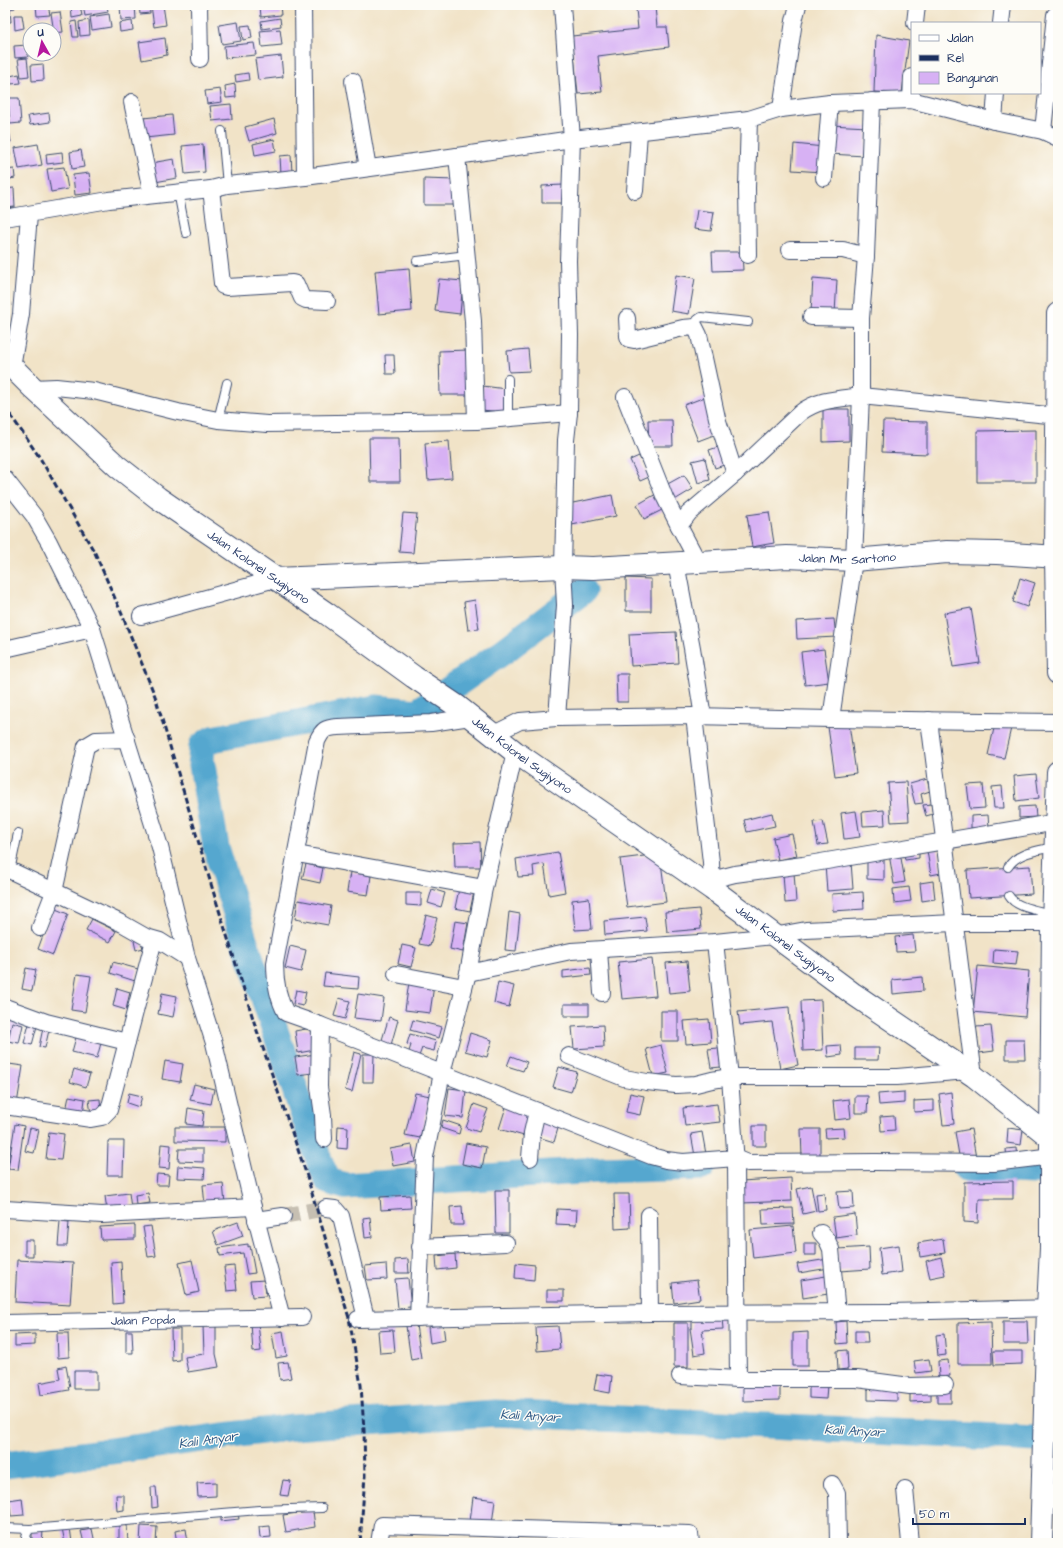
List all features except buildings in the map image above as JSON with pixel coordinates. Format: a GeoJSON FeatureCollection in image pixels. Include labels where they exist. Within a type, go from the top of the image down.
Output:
{"type":"FeatureCollection","features":[{"type":"Feature","properties":{"kind":"main road"},"geometry":{"type":"LineString","coordinates":[[1058,314],[1058,673]]}},
{"type":"Feature","properties":{"kind":"main road","name":"Jalan Kolonel Sugiyono"},"geometry":{"type":"LineString","coordinates":[[9,363],[33,388],[117,466],[158,498],[326,613],[463,711],[505,728],[516,752],[711,885],[773,936],[852,993],[970,1074],[1051,1160]]}},
{"type":"Feature","properties":{"kind":"main road","name":"Jalan Mr Sartono"},"geometry":{"type":"LineString","coordinates":[[275,579],[563,576],[593,568],[787,557],[854,560],[947,552],[997,553],[1057,557]]}},
{"type":"Feature","properties":{"kind":"main road"},"geometry":{"type":"LineString","coordinates":[[1041,1543],[1047,1342],[1053,1308],[1055,1248],[1051,1160],[1055,1108],[1055,918],[1058,772]]}},
{"type":"Feature","properties":{"kind":"street"},"geometry":{"type":"LineString","coordinates":[[199,5],[200,59]]}},
{"type":"Feature","properties":{"kind":"street"},"geometry":{"type":"LineString","coordinates":[[303,5],[305,177]]}},
{"type":"Feature","properties":{"kind":"street"},"geometry":{"type":"LineString","coordinates":[[557,718],[565,605],[563,576],[566,440],[569,413],[570,335],[568,261],[582,138],[562,5]]}},
{"type":"Feature","properties":{"kind":"street"},"geometry":{"type":"LineString","coordinates":[[781,109],[794,21],[798,5]]}},
{"type":"Feature","properties":{"kind":"street"},"geometry":{"type":"LineString","coordinates":[[916,22],[917,5]]}},
{"type":"Feature","properties":{"kind":"street"},"geometry":{"type":"LineString","coordinates":[[1001,22],[1003,5]]}},
{"type":"Feature","properties":{"kind":"street"},"geometry":{"type":"LineString","coordinates":[[1043,131],[1055,15]]}},
{"type":"Feature","properties":{"kind":"street"},"geometry":{"type":"LineString","coordinates":[[353,81],[368,168]]}},
{"type":"Feature","properties":{"kind":"street"},"geometry":{"type":"LineString","coordinates":[[910,100],[911,88]]}},
{"type":"Feature","properties":{"kind":"street"},"geometry":{"type":"LineString","coordinates":[[994,121],[996,94]]}},
{"type":"Feature","properties":{"kind":"street"},"geometry":{"type":"LineString","coordinates":[[5,218],[109,200],[305,177],[582,138],[749,119],[781,109],[830,103],[910,100],[994,121],[1043,131],[1058,138]]}},
{"type":"Feature","properties":{"kind":"street"},"geometry":{"type":"LineString","coordinates":[[831,719],[854,560],[861,396],[861,318],[866,256],[872,101]]}},
{"type":"Feature","properties":{"kind":"street"},"geometry":{"type":"LineString","coordinates":[[132,102],[144,196]]}},
{"type":"Feature","properties":{"kind":"street"},"geometry":{"type":"LineString","coordinates":[[824,178],[830,103]]}},
{"type":"Feature","properties":{"kind":"street"},"geometry":{"type":"LineString","coordinates":[[748,255],[747,188],[749,119]]}},
{"type":"Feature","properties":{"kind":"street"},"geometry":{"type":"LineString","coordinates":[[635,190],[639,132]]}},
{"type":"Feature","properties":{"kind":"street"},"geometry":{"type":"LineString","coordinates":[[457,156],[473,321],[476,421]]}},
{"type":"Feature","properties":{"kind":"street"},"geometry":{"type":"LineString","coordinates":[[211,189],[223,286],[292,283],[296,284],[302,298],[306,300],[327,301]]}},
{"type":"Feature","properties":{"kind":"street"},"geometry":{"type":"LineString","coordinates":[[9,363],[21,314],[29,215]]}},
{"type":"Feature","properties":{"kind":"street"},"geometry":{"type":"LineString","coordinates":[[790,250],[843,250],[866,256]]}},
{"type":"Feature","properties":{"kind":"street"},"geometry":{"type":"LineString","coordinates":[[810,317],[861,318]]}},
{"type":"Feature","properties":{"kind":"street"},"geometry":{"type":"LineString","coordinates":[[627,318],[628,336],[629,339],[634,340],[683,328],[696,327],[717,418],[735,474]]}},
{"type":"Feature","properties":{"kind":"street"},"geometry":{"type":"LineString","coordinates":[[33,388],[56,387],[94,391],[178,412],[218,420],[280,425],[476,421],[569,413]]}},
{"type":"Feature","properties":{"kind":"street"},"geometry":{"type":"LineString","coordinates":[[679,526],[689,513],[735,474],[800,413],[810,406],[834,399],[861,396],[1057,416]]}},
{"type":"Feature","properties":{"kind":"street"},"geometry":{"type":"LineString","coordinates":[[625,397],[665,498],[698,562]]}},
{"type":"Feature","properties":{"kind":"street"},"geometry":{"type":"LineString","coordinates":[[5,479],[34,516],[49,542],[92,629],[160,847],[187,958],[214,1043],[255,1214],[282,1318]]}},
{"type":"Feature","properties":{"kind":"street"},"geometry":{"type":"LineString","coordinates":[[676,563],[692,648],[711,862],[711,885],[735,874],[803,866],[1057,822]]}},
{"type":"Feature","properties":{"kind":"street"},"geometry":{"type":"LineString","coordinates":[[141,616],[275,579]]}},
{"type":"Feature","properties":{"kind":"street"},"geometry":{"type":"LineString","coordinates":[[5,649],[92,629]]}},
{"type":"Feature","properties":{"kind":"street"},"geometry":{"type":"LineString","coordinates":[[463,711],[431,724],[338,727],[324,729],[317,740],[297,854],[275,963],[275,979],[279,1001],[286,1013],[442,1073],[633,1150],[666,1160],[683,1162],[736,1161],[748,1163],[994,1163],[1051,1160]]}},
{"type":"Feature","properties":{"kind":"street"},"geometry":{"type":"LineString","coordinates":[[505,728],[557,718],[699,717],[1058,722]]}},
{"type":"Feature","properties":{"kind":"street"},"geometry":{"type":"LineString","coordinates":[[569,1056],[624,1078],[676,1085],[696,1084],[730,1077],[897,1077],[970,1074],[954,924],[929,720]]}},
{"type":"Feature","properties":{"kind":"street"},"geometry":{"type":"LineString","coordinates":[[40,928],[54,892],[86,746],[96,740],[126,739]]}},
{"type":"Feature","properties":{"kind":"street"},"geometry":{"type":"LineString","coordinates":[[418,1318],[424,1167],[430,1128],[442,1073],[466,980],[484,888],[516,752]]}},
{"type":"Feature","properties":{"kind":"street"},"geometry":{"type":"LineString","coordinates":[[297,854],[484,888]]}},
{"type":"Feature","properties":{"kind":"street"},"geometry":{"type":"LineString","coordinates":[[8,869],[54,892],[98,911],[187,958]]}},
{"type":"Feature","properties":{"kind":"street"},"geometry":{"type":"LineString","coordinates":[[396,974],[466,980],[560,953],[715,942],[773,936],[806,930],[1055,918]]}},
{"type":"Feature","properties":{"kind":"street"},"geometry":{"type":"LineString","coordinates":[[5,1106],[91,1119],[102,1117],[109,1110],[126,1042],[157,941],[178,922]]}},
{"type":"Feature","properties":{"kind":"street"},"geometry":{"type":"LineString","coordinates":[[715,942],[730,1077],[736,1161],[738,1379]]}},
{"type":"Feature","properties":{"kind":"street"},"geometry":{"type":"LineString","coordinates":[[599,950],[602,993]]}},
{"type":"Feature","properties":{"kind":"street"},"geometry":{"type":"LineString","coordinates":[[5,1007],[46,1022],[126,1042]]}},
{"type":"Feature","properties":{"kind":"street"},"geometry":{"type":"LineString","coordinates":[[320,1025],[319,1087],[323,1116],[324,1139]]}},
{"type":"Feature","properties":{"kind":"street"},"geometry":{"type":"LineString","coordinates":[[530,1158],[532,1133],[537,1111]]}},
{"type":"Feature","properties":{"kind":"street"},"geometry":{"type":"LineString","coordinates":[[326,1208],[335,1209],[341,1216],[362,1318],[1053,1308]]}},
{"type":"Feature","properties":{"kind":"street"},"geometry":{"type":"LineString","coordinates":[[5,1209],[95,1214],[255,1214],[284,1216]]}},
{"type":"Feature","properties":{"kind":"street"},"geometry":{"type":"LineString","coordinates":[[649,1215],[650,1313]]}},
{"type":"Feature","properties":{"kind":"street"},"geometry":{"type":"LineString","coordinates":[[820,1232],[827,1240],[831,1249],[836,1312]]}},
{"type":"Feature","properties":{"kind":"street"},"geometry":{"type":"LineString","coordinates":[[420,1247],[506,1243]]}},
{"type":"Feature","properties":{"kind":"street","name":"Jalan Popda"},"geometry":{"type":"LineString","coordinates":[[5,1324],[302,1317]]}},
{"type":"Feature","properties":{"kind":"street"},"geometry":{"type":"LineString","coordinates":[[680,1376],[738,1379],[857,1379],[910,1386],[945,1385]]}},
{"type":"Feature","properties":{"kind":"street"},"geometry":{"type":"LineString","coordinates":[[832,1484],[837,1493],[838,1543]]}},
{"type":"Feature","properties":{"kind":"street"},"geometry":{"type":"LineString","coordinates":[[905,1489],[910,1543]]}},
{"type":"Feature","properties":{"kind":"street"},"geometry":{"type":"LineString","coordinates":[[379,1543],[382,1525],[570,1536],[690,1534],[691,1543]]}},
{"type":"Feature","properties":{"kind":"lane"},"geometry":{"type":"LineString","coordinates":[[222,131],[227,185]]}},
{"type":"Feature","properties":{"kind":"lane"},"geometry":{"type":"LineString","coordinates":[[178,192],[186,233]]}},
{"type":"Feature","properties":{"kind":"lane"},"geometry":{"type":"LineString","coordinates":[[417,261],[467,255]]}},
{"type":"Feature","properties":{"kind":"lane"},"geometry":{"type":"LineString","coordinates":[[696,327],[697,320],[701,317],[748,322]]}},
{"type":"Feature","properties":{"kind":"lane"},"geometry":{"type":"LineString","coordinates":[[508,379],[508,418]]}},
{"type":"Feature","properties":{"kind":"lane"},"geometry":{"type":"LineString","coordinates":[[218,420],[226,383]]}},
{"type":"Feature","properties":{"kind":"lane"},"geometry":{"type":"LineString","coordinates":[[8,869],[18,833]]}},
{"type":"Feature","properties":{"kind":"lane"},"geometry":{"type":"LineString","coordinates":[[1008,867],[1018,856],[1056,846]]}},
{"type":"Feature","properties":{"kind":"lane"},"geometry":{"type":"LineString","coordinates":[[1009,896],[1012,901],[1018,904],[1055,918]]}},
{"type":"Feature","properties":{"kind":"lane"},"geometry":{"type":"LineString","coordinates":[[5,1528],[30,1529],[259,1510],[322,1508]]}},
{"type":"Feature","properties":{"kind":"lane"},"geometry":{"type":"LineString","coordinates":[[25,1543],[27,1533],[30,1529]]}},
{"type":"Feature","properties":{"kind":"waterway"},"geometry":{"type":"LineString","coordinates":[[583,591],[504,651],[417,712],[376,708],[212,739],[202,746],[201,759],[216,847],[243,936],[320,1163],[328,1181],[345,1186],[598,1170],[702,1167]]}},
{"type":"Feature","properties":{"kind":"waterway"},"geometry":{"type":"LineString","coordinates":[[966,1168],[1058,1172]]}},
{"type":"Feature","properties":{"kind":"waterway","name":"Kali Anyar"},"geometry":{"type":"LineString","coordinates":[[5,1465],[293,1427],[495,1413],[1058,1440]]}},
{"type":"Feature","properties":{"kind":"tunnel"},"geometry":{"type":"LineString","coordinates":[[283,1216],[326,1208]]}},
{"type":"Feature","properties":{"kind":"railway"},"geometry":{"type":"LineString","coordinates":[[5,407],[40,458],[95,553],[155,696],[255,1025],[306,1173],[349,1318],[361,1385],[365,1476],[360,1543]]}}]}
